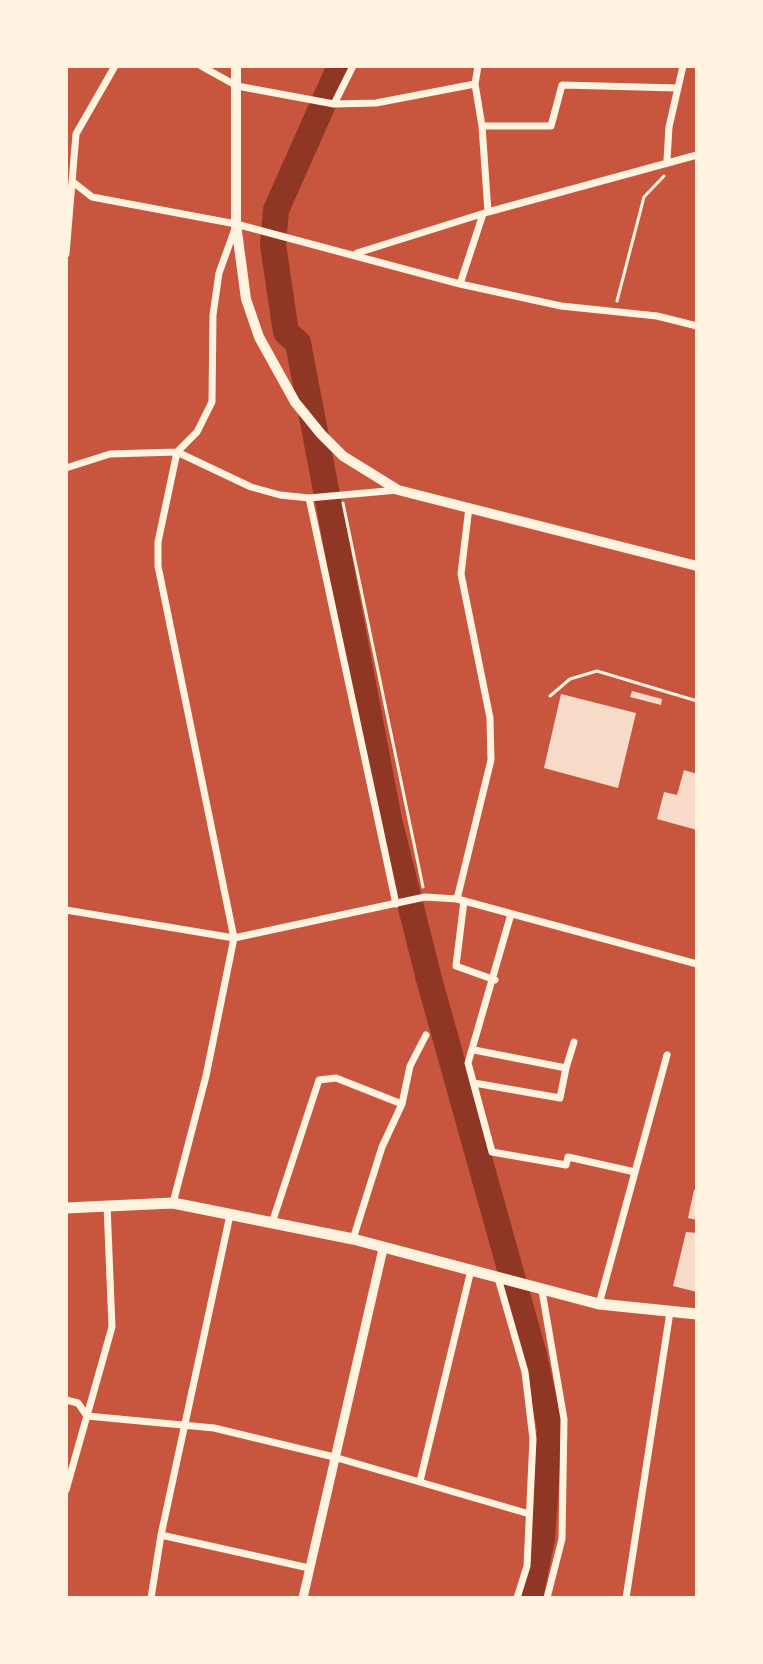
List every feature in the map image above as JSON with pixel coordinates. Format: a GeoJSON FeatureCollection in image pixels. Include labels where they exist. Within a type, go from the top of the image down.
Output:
{"type":"FeatureCollection","features":[{"type":"Feature","properties":{"kind":"main road"},"geometry":{"type":"LineString","coordinates":[[236,66],[236,224],[246,299],[253,320],[295,402],[321,434],[343,456],[398,490],[697,566]]}},
{"type":"Feature","properties":{"kind":"main road"},"geometry":{"type":"LineString","coordinates":[[66,1208],[173,1203],[353,1239],[599,1304],[697,1314]]}},
{"type":"Feature","properties":{"kind":"street"},"geometry":{"type":"LineString","coordinates":[[66,254],[76,134],[115,66]]}},
{"type":"Feature","properties":{"kind":"street"},"geometry":{"type":"LineString","coordinates":[[201,66],[237,86],[334,104],[376,103],[475,84]]}},
{"type":"Feature","properties":{"kind":"street"},"geometry":{"type":"LineString","coordinates":[[334,104],[353,66]]}},
{"type":"Feature","properties":{"kind":"street"},"geometry":{"type":"LineString","coordinates":[[460,284],[486,213],[482,126],[475,84],[478,66]]}},
{"type":"Feature","properties":{"kind":"street"},"geometry":{"type":"LineString","coordinates":[[667,160],[669,127],[683,66]]}},
{"type":"Feature","properties":{"kind":"street"},"geometry":{"type":"LineString","coordinates":[[482,126],[551,126],[562,85],[677,88]]}},
{"type":"Feature","properties":{"kind":"street"},"geometry":{"type":"LineString","coordinates":[[355,254],[667,160],[697,155]]}},
{"type":"Feature","properties":{"kind":"street"},"geometry":{"type":"LineString","coordinates":[[73,182],[92,197],[236,224],[460,284],[561,306],[657,316],[697,326]]}},
{"type":"Feature","properties":{"kind":"street"},"geometry":{"type":"LineString","coordinates":[[173,1203],[206,1076],[234,938],[158,566],[158,542],[177,452],[197,432],[212,402],[213,315],[219,273],[236,224]]}},
{"type":"Feature","properties":{"kind":"street"},"geometry":{"type":"LineString","coordinates":[[66,468],[110,454],[177,452],[251,487],[309,498],[398,490]]}},
{"type":"Feature","properties":{"kind":"street"},"geometry":{"type":"LineString","coordinates":[[309,498],[396,904]]}},
{"type":"Feature","properties":{"kind":"street"},"geometry":{"type":"LineString","coordinates":[[469,507],[461,574],[490,718],[491,760],[460,900],[456,966],[495,980]]}},
{"type":"Feature","properties":{"kind":"street"},"geometry":{"type":"LineString","coordinates":[[66,910],[234,938],[425,897],[460,900],[697,964]]}},
{"type":"Feature","properties":{"kind":"street"},"geometry":{"type":"LineString","coordinates":[[511,914],[495,980],[468,1063],[492,1152],[566,1165],[568,1157],[635,1172]]}},
{"type":"Feature","properties":{"kind":"street"},"geometry":{"type":"LineString","coordinates":[[353,1239],[382,1147],[402,1104],[410,1066],[426,1035]]}},
{"type":"Feature","properties":{"kind":"street"},"geometry":{"type":"LineString","coordinates":[[474,1083],[560,1098],[574,1042]]}},
{"type":"Feature","properties":{"kind":"street"},"geometry":{"type":"LineString","coordinates":[[474,1050],[566,1068]]}},
{"type":"Feature","properties":{"kind":"street"},"geometry":{"type":"LineString","coordinates":[[599,1304],[667,1055]]}},
{"type":"Feature","properties":{"kind":"street"},"geometry":{"type":"LineString","coordinates":[[272,1223],[319,1080],[336,1078],[402,1104]]}},
{"type":"Feature","properties":{"kind":"street"},"geometry":{"type":"LineString","coordinates":[[66,1490],[112,1327],[107,1205]]}},
{"type":"Feature","properties":{"kind":"street"},"geometry":{"type":"LineString","coordinates":[[151,1598],[161,1535],[230,1215]]}},
{"type":"Feature","properties":{"kind":"street"},"geometry":{"type":"LineString","coordinates":[[303,1598],[383,1249]]}},
{"type":"Feature","properties":{"kind":"street"},"geometry":{"type":"LineString","coordinates":[[420,1481],[471,1270]]}},
{"type":"Feature","properties":{"kind":"street"},"geometry":{"type":"LineString","coordinates":[[498,1278],[525,1372],[533,1439],[527,1566],[517,1598]]}},
{"type":"Feature","properties":{"kind":"street"},"geometry":{"type":"LineString","coordinates":[[536,1289],[564,1419],[562,1539],[547,1598]]}},
{"type":"Feature","properties":{"kind":"street"},"geometry":{"type":"LineString","coordinates":[[626,1598],[670,1312]]}},
{"type":"Feature","properties":{"kind":"street"},"geometry":{"type":"LineString","coordinates":[[66,1400],[78,1403],[87,1416],[214,1428],[334,1457],[526,1513]]}},
{"type":"Feature","properties":{"kind":"street"},"geometry":{"type":"LineString","coordinates":[[161,1535],[309,1568]]}},
{"type":"Feature","properties":{"kind":"lane"},"geometry":{"type":"LineString","coordinates":[[550,696],[570,679],[597,671],[697,701]]}},
{"type":"Feature","properties":{"kind":"path"},"geometry":{"type":"LineString","coordinates":[[614,312],[644,197],[665,175],[667,160]]}},
{"type":"Feature","properties":{"kind":"path"},"geometry":{"type":"LineString","coordinates":[[341,495],[425,897]]}},
{"type":"Feature","properties":{"kind":"building"},"geometry":{"type":"Polygon","coordinates":[[[632,691],[662,699],[661,705],[630,697],[632,691]]]}},
{"type":"Feature","properties":{"kind":"building"},"geometry":{"type":"Polygon","coordinates":[[[561,694],[636,713],[618,788],[544,768],[561,694]]]}},
{"type":"Feature","properties":{"kind":"building"},"geometry":{"type":"Polygon","coordinates":[[[684,770],[697,774],[697,830],[657,819],[664,792],[677,795],[684,770]]]}},
{"type":"Feature","properties":{"kind":"building"},"geometry":{"type":"Polygon","coordinates":[[[694,1190],[697,1190],[697,1220],[688,1218],[694,1190]]]}},
{"type":"Feature","properties":{"kind":"building"},"geometry":{"type":"Polygon","coordinates":[[[686,1232],[697,1233],[697,1292],[673,1286],[686,1232]]]}},
{"type":"Feature","properties":{"kind":"waterway"},"geometry":{"type":"LineString","coordinates":[[340,66],[276,210],[273,245],[286,332],[298,343],[389,820],[429,979],[534,1355],[550,1428],[542,1538],[530,1598]]}}]}
